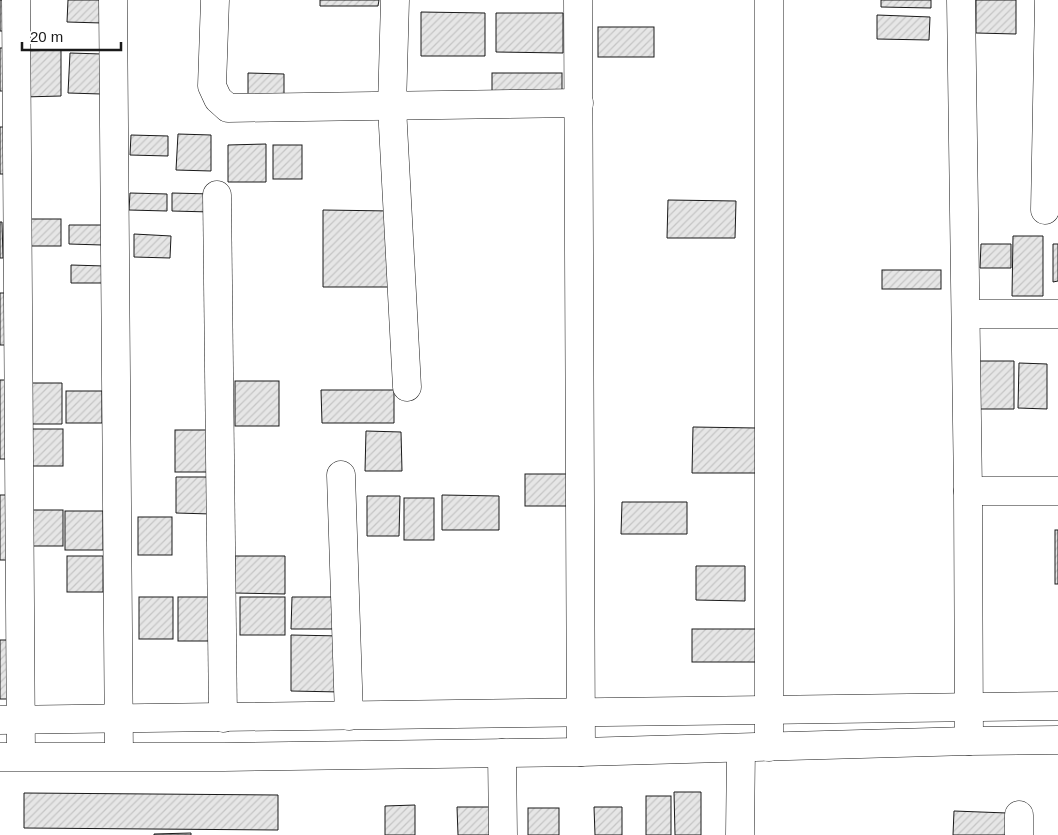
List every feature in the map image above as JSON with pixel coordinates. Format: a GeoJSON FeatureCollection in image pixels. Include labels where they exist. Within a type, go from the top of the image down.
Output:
{"type":"FeatureCollection","features":[{"type":"Feature","properties":{"kind":"street"},"geometry":{"type":"LineString","coordinates":[[16,0],[10,757],[581,752],[1058,740]]}},
{"type":"Feature","properties":{"kind":"street"},"geometry":{"type":"LineString","coordinates":[[113,0],[119,756]]}},
{"type":"Feature","properties":{"kind":"street"},"geometry":{"type":"LineString","coordinates":[[215,0],[212,86],[218,99],[228,108],[580,103]]}},
{"type":"Feature","properties":{"kind":"street"},"geometry":{"type":"LineString","coordinates":[[395,0],[392,107],[407,387]]}},
{"type":"Feature","properties":{"kind":"street"},"geometry":{"type":"LineString","coordinates":[[578,0],[580,103],[581,752]]}},
{"type":"Feature","properties":{"kind":"street"},"geometry":{"type":"LineString","coordinates":[[769,747],[770,0]]}},
{"type":"Feature","properties":{"kind":"street"},"geometry":{"type":"LineString","coordinates":[[961,0],[968,491],[969,741]]}},
{"type":"Feature","properties":{"kind":"street"},"geometry":{"type":"LineString","coordinates":[[1046,210],[1049,0]]}},
{"type":"Feature","properties":{"kind":"street"},"geometry":{"type":"LineString","coordinates":[[217,195],[223,718]]}},
{"type":"Feature","properties":{"kind":"street"},"geometry":{"type":"LineString","coordinates":[[966,314],[1058,314]]}},
{"type":"Feature","properties":{"kind":"street"},"geometry":{"type":"LineString","coordinates":[[341,475],[349,716]]}},
{"type":"Feature","properties":{"kind":"street"},"geometry":{"type":"LineString","coordinates":[[968,491],[1058,491]]}},
{"type":"Feature","properties":{"kind":"street"},"geometry":{"type":"LineString","coordinates":[[10,720],[1058,706]]}},
{"type":"Feature","properties":{"kind":"street"},"geometry":{"type":"LineString","coordinates":[[740,835],[741,748]]}},
{"type":"Feature","properties":{"kind":"street"},"geometry":{"type":"LineString","coordinates":[[502,753],[503,835]]}},
{"type":"Feature","properties":{"kind":"building"},"geometry":{"type":"Polygon","coordinates":[[[0,0],[6,0],[6,31],[0,31],[0,0]]]}},
{"type":"Feature","properties":{"kind":"building"},"geometry":{"type":"Polygon","coordinates":[[[68,0],[103,0],[102,23],[67,22],[68,0]]]}},
{"type":"Feature","properties":{"kind":"building"},"geometry":{"type":"Polygon","coordinates":[[[320,0],[379,0],[378,6],[320,6],[320,0]]]}},
{"type":"Feature","properties":{"kind":"building"},"geometry":{"type":"Polygon","coordinates":[[[881,0],[931,0],[931,8],[881,7],[881,0]]]}},
{"type":"Feature","properties":{"kind":"building"},"geometry":{"type":"Polygon","coordinates":[[[976,0],[1016,0],[1016,34],[976,33],[976,0]]]}},
{"type":"Feature","properties":{"kind":"building"},"geometry":{"type":"Polygon","coordinates":[[[421,12],[485,13],[485,56],[421,56],[421,12]]]}},
{"type":"Feature","properties":{"kind":"building"},"geometry":{"type":"Polygon","coordinates":[[[496,13],[563,13],[563,53],[496,52],[496,13]]]}},
{"type":"Feature","properties":{"kind":"building"},"geometry":{"type":"Polygon","coordinates":[[[877,15],[930,17],[929,40],[877,39],[877,15]]]}},
{"type":"Feature","properties":{"kind":"building"},"geometry":{"type":"Polygon","coordinates":[[[598,27],[654,27],[654,57],[598,57],[598,27]]]}},
{"type":"Feature","properties":{"kind":"building"},"geometry":{"type":"Polygon","coordinates":[[[0,48],[6,48],[7,91],[0,91],[0,48]]]}},
{"type":"Feature","properties":{"kind":"building"},"geometry":{"type":"Polygon","coordinates":[[[61,50],[61,96],[23,97],[22,51],[61,50]]]}},
{"type":"Feature","properties":{"kind":"building"},"geometry":{"type":"Polygon","coordinates":[[[70,53],[102,54],[101,94],[68,93],[70,53]]]}},
{"type":"Feature","properties":{"kind":"building"},"geometry":{"type":"Polygon","coordinates":[[[248,73],[284,74],[284,97],[248,96],[248,73]]]}},
{"type":"Feature","properties":{"kind":"building"},"geometry":{"type":"Polygon","coordinates":[[[492,73],[562,73],[562,97],[492,97],[492,73]]]}},
{"type":"Feature","properties":{"kind":"building"},"geometry":{"type":"Polygon","coordinates":[[[0,127],[7,127],[8,174],[0,174],[0,127]]]}},
{"type":"Feature","properties":{"kind":"building"},"geometry":{"type":"Polygon","coordinates":[[[178,134],[211,135],[211,171],[176,170],[178,134]]]}},
{"type":"Feature","properties":{"kind":"building"},"geometry":{"type":"Polygon","coordinates":[[[131,135],[168,136],[168,156],[130,155],[131,135]]]}},
{"type":"Feature","properties":{"kind":"building"},"geometry":{"type":"Polygon","coordinates":[[[266,144],[266,182],[228,182],[228,145],[266,144]]]}},
{"type":"Feature","properties":{"kind":"building"},"geometry":{"type":"Polygon","coordinates":[[[273,145],[302,145],[302,179],[273,179],[273,145]]]}},
{"type":"Feature","properties":{"kind":"building"},"geometry":{"type":"Polygon","coordinates":[[[130,193],[167,194],[167,211],[129,210],[130,193]]]}},
{"type":"Feature","properties":{"kind":"building"},"geometry":{"type":"Polygon","coordinates":[[[172,193],[211,194],[211,212],[172,211],[172,193]]]}},
{"type":"Feature","properties":{"kind":"building"},"geometry":{"type":"Polygon","coordinates":[[[668,200],[736,201],[735,238],[667,238],[668,200]]]}},
{"type":"Feature","properties":{"kind":"building"},"geometry":{"type":"Polygon","coordinates":[[[323,210],[391,211],[391,287],[323,287],[323,210]]]}},
{"type":"Feature","properties":{"kind":"building"},"geometry":{"type":"Polygon","coordinates":[[[27,219],[61,219],[61,246],[27,246],[27,219]]]}},
{"type":"Feature","properties":{"kind":"building"},"geometry":{"type":"Polygon","coordinates":[[[0,222],[2,222],[3,258],[0,258],[0,222]]]}},
{"type":"Feature","properties":{"kind":"building"},"geometry":{"type":"Polygon","coordinates":[[[69,225],[102,225],[102,245],[69,244],[69,225]]]}},
{"type":"Feature","properties":{"kind":"building"},"geometry":{"type":"Polygon","coordinates":[[[134,234],[171,236],[170,258],[134,257],[134,234]]]}},
{"type":"Feature","properties":{"kind":"building"},"geometry":{"type":"Polygon","coordinates":[[[1013,236],[1043,236],[1043,296],[1012,296],[1013,236]]]}},
{"type":"Feature","properties":{"kind":"building"},"geometry":{"type":"Polygon","coordinates":[[[981,244],[1011,244],[1011,268],[980,268],[981,244]]]}},
{"type":"Feature","properties":{"kind":"building"},"geometry":{"type":"Polygon","coordinates":[[[1053,244],[1058,244],[1058,281],[1053,282],[1053,244]]]}},
{"type":"Feature","properties":{"kind":"building"},"geometry":{"type":"Polygon","coordinates":[[[71,265],[104,266],[103,283],[71,283],[71,265]]]}},
{"type":"Feature","properties":{"kind":"building"},"geometry":{"type":"Polygon","coordinates":[[[882,270],[941,270],[941,289],[882,289],[882,270]]]}},
{"type":"Feature","properties":{"kind":"building"},"geometry":{"type":"Polygon","coordinates":[[[0,293],[7,293],[8,345],[0,345],[0,293]]]}},
{"type":"Feature","properties":{"kind":"building"},"geometry":{"type":"Polygon","coordinates":[[[979,361],[1014,361],[1014,409],[978,409],[979,361]]]}},
{"type":"Feature","properties":{"kind":"building"},"geometry":{"type":"Polygon","coordinates":[[[1019,363],[1047,364],[1047,409],[1018,408],[1019,363]]]}},
{"type":"Feature","properties":{"kind":"building"},"geometry":{"type":"Polygon","coordinates":[[[0,380],[5,380],[6,459],[0,459],[0,380]]]}},
{"type":"Feature","properties":{"kind":"building"},"geometry":{"type":"Polygon","coordinates":[[[235,381],[279,381],[279,426],[235,426],[235,381]]]}},
{"type":"Feature","properties":{"kind":"building"},"geometry":{"type":"Polygon","coordinates":[[[26,383],[62,383],[62,424],[25,424],[26,383]]]}},
{"type":"Feature","properties":{"kind":"building"},"geometry":{"type":"Polygon","coordinates":[[[321,390],[394,390],[394,423],[322,423],[321,390]]]}},
{"type":"Feature","properties":{"kind":"building"},"geometry":{"type":"Polygon","coordinates":[[[66,391],[102,391],[102,423],[66,423],[66,391]]]}},
{"type":"Feature","properties":{"kind":"building"},"geometry":{"type":"Polygon","coordinates":[[[693,427],[756,428],[756,473],[692,473],[693,427]]]}},
{"type":"Feature","properties":{"kind":"building"},"geometry":{"type":"Polygon","coordinates":[[[26,429],[63,429],[63,466],[26,466],[26,429]]]}},
{"type":"Feature","properties":{"kind":"building"},"geometry":{"type":"Polygon","coordinates":[[[175,430],[212,430],[212,472],[175,472],[175,430]]]}},
{"type":"Feature","properties":{"kind":"building"},"geometry":{"type":"Polygon","coordinates":[[[366,431],[401,432],[402,471],[365,471],[366,431]]]}},
{"type":"Feature","properties":{"kind":"building"},"geometry":{"type":"Polygon","coordinates":[[[525,474],[569,474],[569,506],[525,506],[525,474]]]}},
{"type":"Feature","properties":{"kind":"building"},"geometry":{"type":"Polygon","coordinates":[[[176,477],[211,477],[211,514],[176,513],[176,477]]]}},
{"type":"Feature","properties":{"kind":"building"},"geometry":{"type":"Polygon","coordinates":[[[0,495],[13,495],[14,560],[0,560],[0,495]]]}},
{"type":"Feature","properties":{"kind":"building"},"geometry":{"type":"Polygon","coordinates":[[[442,495],[499,496],[499,530],[442,530],[442,495]]]}},
{"type":"Feature","properties":{"kind":"building"},"geometry":{"type":"Polygon","coordinates":[[[367,496],[400,496],[399,536],[367,536],[367,496]]]}},
{"type":"Feature","properties":{"kind":"building"},"geometry":{"type":"Polygon","coordinates":[[[404,498],[434,498],[434,540],[404,540],[404,498]]]}},
{"type":"Feature","properties":{"kind":"building"},"geometry":{"type":"Polygon","coordinates":[[[622,502],[687,502],[687,534],[621,534],[622,502]]]}},
{"type":"Feature","properties":{"kind":"building"},"geometry":{"type":"Polygon","coordinates":[[[29,510],[63,510],[63,546],[29,546],[29,510]]]}},
{"type":"Feature","properties":{"kind":"building"},"geometry":{"type":"Polygon","coordinates":[[[65,511],[103,511],[103,550],[65,550],[65,511]]]}},
{"type":"Feature","properties":{"kind":"building"},"geometry":{"type":"Polygon","coordinates":[[[138,517],[172,517],[172,555],[138,555],[138,517]]]}},
{"type":"Feature","properties":{"kind":"building"},"geometry":{"type":"Polygon","coordinates":[[[1055,530],[1058,530],[1058,584],[1055,584],[1055,530]]]}},
{"type":"Feature","properties":{"kind":"building"},"geometry":{"type":"Polygon","coordinates":[[[67,556],[103,556],[103,592],[67,592],[67,556]]]}},
{"type":"Feature","properties":{"kind":"building"},"geometry":{"type":"Polygon","coordinates":[[[235,556],[285,556],[285,594],[235,593],[235,556]]]}},
{"type":"Feature","properties":{"kind":"building"},"geometry":{"type":"Polygon","coordinates":[[[696,566],[745,566],[745,601],[696,600],[696,566]]]}},
{"type":"Feature","properties":{"kind":"building"},"geometry":{"type":"Polygon","coordinates":[[[139,597],[173,597],[173,639],[139,639],[139,597]]]}},
{"type":"Feature","properties":{"kind":"building"},"geometry":{"type":"Polygon","coordinates":[[[178,597],[213,597],[213,641],[178,641],[178,597]]]}},
{"type":"Feature","properties":{"kind":"building"},"geometry":{"type":"Polygon","coordinates":[[[240,597],[285,597],[285,635],[240,635],[240,597]]]}},
{"type":"Feature","properties":{"kind":"building"},"geometry":{"type":"Polygon","coordinates":[[[292,597],[341,597],[341,629],[291,629],[292,597]]]}},
{"type":"Feature","properties":{"kind":"building"},"geometry":{"type":"Polygon","coordinates":[[[692,629],[759,629],[759,662],[692,662],[692,629]]]}},
{"type":"Feature","properties":{"kind":"building"},"geometry":{"type":"Polygon","coordinates":[[[291,635],[341,636],[341,692],[291,691],[291,635]]]}},
{"type":"Feature","properties":{"kind":"building"},"geometry":{"type":"Polygon","coordinates":[[[0,640],[11,640],[12,699],[0,699],[0,640]]]}},
{"type":"Feature","properties":{"kind":"building"},"geometry":{"type":"Polygon","coordinates":[[[674,792],[701,792],[701,835],[675,835],[674,792]]]}},
{"type":"Feature","properties":{"kind":"building"},"geometry":{"type":"Polygon","coordinates":[[[24,793],[278,795],[278,830],[24,828],[24,793]]]}},
{"type":"Feature","properties":{"kind":"building"},"geometry":{"type":"Polygon","coordinates":[[[646,796],[671,796],[671,835],[646,835],[646,796]]]}},
{"type":"Feature","properties":{"kind":"building"},"geometry":{"type":"Polygon","coordinates":[[[415,805],[415,835],[385,835],[385,806],[415,805]]]}},
{"type":"Feature","properties":{"kind":"building"},"geometry":{"type":"Polygon","coordinates":[[[457,807],[490,807],[490,835],[458,835],[457,807]]]}},
{"type":"Feature","properties":{"kind":"building"},"geometry":{"type":"Polygon","coordinates":[[[594,807],[622,807],[622,835],[595,835],[594,807]]]}},
{"type":"Feature","properties":{"kind":"building"},"geometry":{"type":"Polygon","coordinates":[[[528,808],[559,808],[559,835],[528,835],[528,808]]]}},
{"type":"Feature","properties":{"kind":"building"},"geometry":{"type":"Polygon","coordinates":[[[954,811],[1007,813],[1007,835],[953,835],[954,811]]]}},
{"type":"Feature","properties":{"kind":"building"},"geometry":{"type":"Polygon","coordinates":[[[191,833],[191,835],[154,835],[154,834],[191,833]]]}}]}
